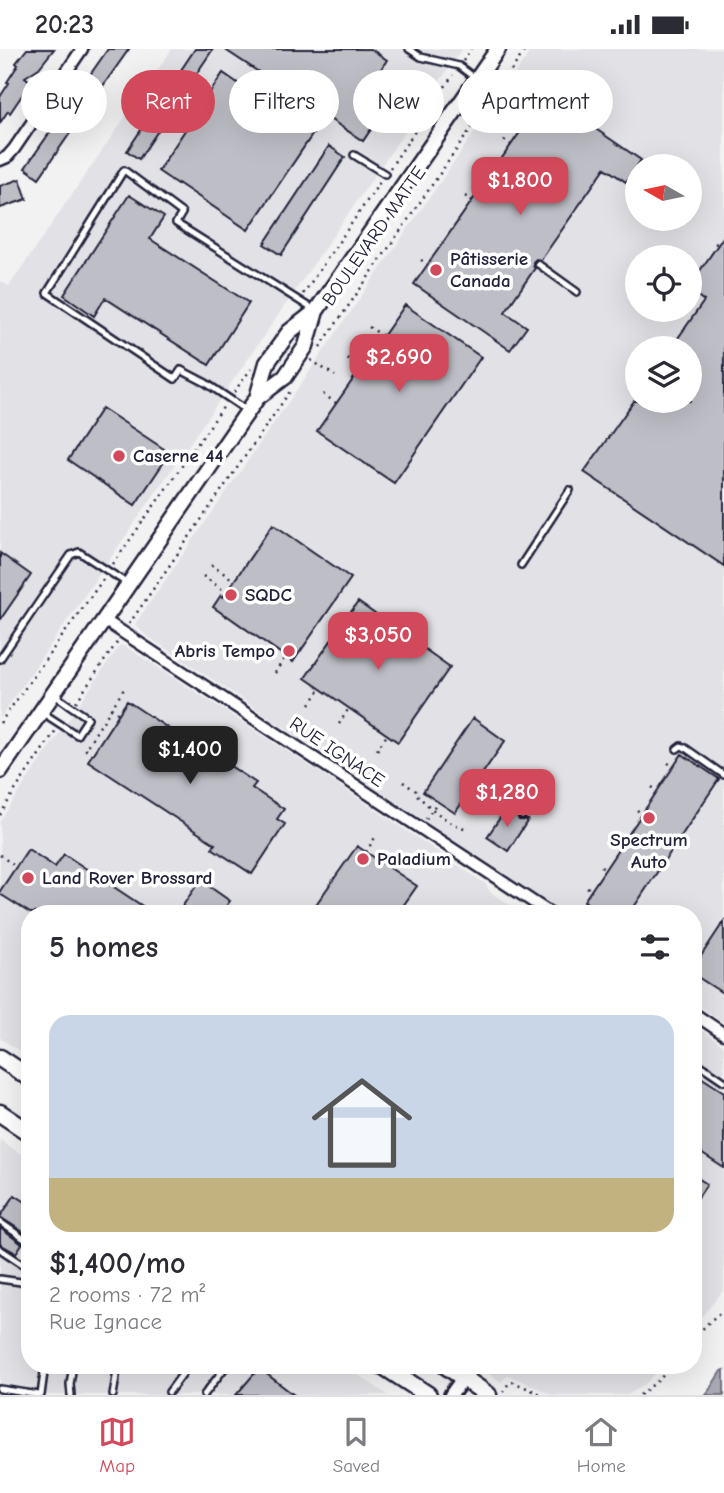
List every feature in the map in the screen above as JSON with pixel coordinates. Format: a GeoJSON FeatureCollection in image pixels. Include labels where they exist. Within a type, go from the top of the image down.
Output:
{"type":"FeatureCollection","features":[{"type":"Feature","properties":{"kind":"main road","name":"BOULEVARD MATTE"},"geometry":{"type":"LineString","coordinates":[[483,70],[498,49]]}},
{"type":"Feature","properties":{"kind":"main road","name":"BOULEVARD MATTE"},"geometry":{"type":"LineString","coordinates":[[257,398],[267,363],[289,332],[316,311],[458,106]]}},
{"type":"Feature","properties":{"kind":"main road","name":"BOULEVARD MATTE"},"geometry":{"type":"LineString","coordinates":[[2,763],[53,694],[247,411],[257,398],[285,377],[306,346],[316,311]]}},
{"type":"Feature","properties":{"kind":"main road"},"geometry":{"type":"LineString","coordinates":[[0,1058],[21,1072]]}},
{"type":"Feature","properties":{"kind":"main road"},"geometry":{"type":"LineString","coordinates":[[0,1113],[21,1127]]}},
{"type":"Feature","properties":{"kind":"main road"},"geometry":{"type":"LineString","coordinates":[[396,1374],[428,1395]]}},
{"type":"Feature","properties":{"kind":"main road"},"geometry":{"type":"LineString","coordinates":[[457,1374],[487,1395]]}},
{"type":"Feature","properties":{"kind":"street"},"geometry":{"type":"LineString","coordinates":[[0,160],[7,157],[13,149],[82,49]]}},
{"type":"Feature","properties":{"kind":"street","name":"RUE IGNACE"},"geometry":{"type":"LineString","coordinates":[[104,619],[538,905]]}},
{"type":"Feature","properties":{"kind":"street"},"geometry":{"type":"LineString","coordinates":[[702,1019],[724,1034]]}},
{"type":"Feature","properties":{"kind":"street"},"geometry":{"type":"LineString","coordinates":[[452,1395],[463,1378]]}},
{"type":"Feature","properties":{"kind":"lane"},"geometry":{"type":"LineString","coordinates":[[408,49],[421,57],[464,70]]}},
{"type":"Feature","properties":{"kind":"lane"},"geometry":{"type":"LineString","coordinates":[[354,155],[385,174]]}},
{"type":"Feature","properties":{"kind":"lane"},"geometry":{"type":"LineString","coordinates":[[247,411],[206,383],[181,370],[175,379],[47,293],[124,170],[182,213],[176,223],[316,311]]}},
{"type":"Feature","properties":{"kind":"lane"},"geometry":{"type":"LineString","coordinates":[[538,264],[577,292]]}},
{"type":"Feature","properties":{"kind":"lane"},"geometry":{"type":"LineString","coordinates":[[521,565],[569,491]]}},
{"type":"Feature","properties":{"kind":"lane"},"geometry":{"type":"LineString","coordinates":[[0,659],[71,555],[79,552],[128,584]]}},
{"type":"Feature","properties":{"kind":"lane"},"geometry":{"type":"LineString","coordinates":[[41,711],[77,735],[88,718],[53,694]]}},
{"type":"Feature","properties":{"kind":"lane"},"geometry":{"type":"LineString","coordinates":[[677,748],[684,747],[724,775]]}},
{"type":"Feature","properties":{"kind":"lane"},"geometry":{"type":"LineString","coordinates":[[522,816],[532,800]]}},
{"type":"Feature","properties":{"kind":"lane"},"geometry":{"type":"LineString","coordinates":[[702,1066],[724,1081]]}},
{"type":"Feature","properties":{"kind":"lane"},"geometry":{"type":"LineString","coordinates":[[0,1222],[21,1237]]}},
{"type":"Feature","properties":{"kind":"lane"},"geometry":{"type":"LineString","coordinates":[[0,1249],[21,1263]]}},
{"type":"Feature","properties":{"kind":"lane"},"geometry":{"type":"LineString","coordinates":[[0,1279],[21,1282]]}},
{"type":"Feature","properties":{"kind":"lane"},"geometry":{"type":"LineString","coordinates":[[0,1389],[40,1395],[44,1374]]}},
{"type":"Feature","properties":{"kind":"lane"},"geometry":{"type":"LineString","coordinates":[[71,1395],[72,1374]]}},
{"type":"Feature","properties":{"kind":"lane"},"geometry":{"type":"LineString","coordinates":[[113,1395],[116,1374]]}},
{"type":"Feature","properties":{"kind":"lane"},"geometry":{"type":"LineString","coordinates":[[169,1392],[182,1374]]}},
{"type":"Feature","properties":{"kind":"lane"},"geometry":{"type":"LineString","coordinates":[[204,1395],[220,1374]]}},
{"type":"Feature","properties":{"kind":"path"},"geometry":{"type":"LineString","coordinates":[[468,53],[471,49]]}},
{"type":"Feature","properties":{"kind":"path","name":"BOULEVARD MATTE"},"geometry":{"type":"LineString","coordinates":[[319,349],[526,49]]}},
{"type":"Feature","properties":{"kind":"path","name":"BOULEVARD MATTE"},"geometry":{"type":"LineString","coordinates":[[392,164],[449,82]]}},
{"type":"Feature","properties":{"kind":"path"},"geometry":{"type":"LineString","coordinates":[[504,140],[511,145]]}},
{"type":"Feature","properties":{"kind":"path","name":"BOULEVARD MATTE"},"geometry":{"type":"LineString","coordinates":[[308,287],[377,186]]}},
{"type":"Feature","properties":{"kind":"path"},"geometry":{"type":"LineString","coordinates":[[465,196],[472,201]]}},
{"type":"Feature","properties":{"kind":"path"},"geometry":{"type":"LineString","coordinates":[[421,260],[428,264]]}},
{"type":"Feature","properties":{"kind":"path"},"geometry":{"type":"LineString","coordinates":[[369,327],[383,336]]}},
{"type":"Feature","properties":{"kind":"path"},"geometry":{"type":"LineString","coordinates":[[347,358],[361,368]]}},
{"type":"Feature","properties":{"kind":"path"},"geometry":{"type":"LineString","coordinates":[[312,360],[335,376]]}},
{"type":"Feature","properties":{"kind":"path"},"geometry":{"type":"LineString","coordinates":[[134,617],[297,381]]}},
{"type":"Feature","properties":{"kind":"path"},"geometry":{"type":"LineString","coordinates":[[323,394],[336,403]]}},
{"type":"Feature","properties":{"kind":"path"},"geometry":{"type":"LineString","coordinates":[[117,559],[222,410]]}},
{"type":"Feature","properties":{"kind":"path"},"geometry":{"type":"LineString","coordinates":[[211,565],[234,580]]}},
{"type":"Feature","properties":{"kind":"path"},"geometry":{"type":"LineString","coordinates":[[203,576],[226,592]]}},
{"type":"Feature","properties":{"kind":"path"},"geometry":{"type":"LineString","coordinates":[[0,723],[101,581]]}},
{"type":"Feature","properties":{"kind":"path"},"geometry":{"type":"LineString","coordinates":[[78,699],[113,647]]}},
{"type":"Feature","properties":{"kind":"path"},"geometry":{"type":"LineString","coordinates":[[275,673],[285,657]]}},
{"type":"Feature","properties":{"kind":"path"},"geometry":{"type":"LineString","coordinates":[[92,755],[85,749],[126,686]]}},
{"type":"Feature","properties":{"kind":"path"},"geometry":{"type":"LineString","coordinates":[[310,704],[321,688]]}},
{"type":"Feature","properties":{"kind":"path"},"geometry":{"type":"LineString","coordinates":[[339,724],[349,708]]}},
{"type":"Feature","properties":{"kind":"path"},"geometry":{"type":"LineString","coordinates":[[111,709],[119,714]]}},
{"type":"Feature","properties":{"kind":"path"},"geometry":{"type":"LineString","coordinates":[[0,815],[54,733]]}},
{"type":"Feature","properties":{"kind":"path"},"geometry":{"type":"LineString","coordinates":[[377,750],[387,734]]}},
{"type":"Feature","properties":{"kind":"path"},"geometry":{"type":"LineString","coordinates":[[668,763],[673,767]]}},
{"type":"Feature","properties":{"kind":"path"},"geometry":{"type":"LineString","coordinates":[[403,782],[416,791],[432,811],[468,830]]}},
{"type":"Feature","properties":{"kind":"path"},"geometry":{"type":"LineString","coordinates":[[652,787],[657,791]]}},
{"type":"Feature","properties":{"kind":"path"},"geometry":{"type":"LineString","coordinates":[[432,811],[438,801]]}},
{"type":"Feature","properties":{"kind":"path"},"geometry":{"type":"LineString","coordinates":[[637,810],[642,814]]}},
{"type":"Feature","properties":{"kind":"path"},"geometry":{"type":"LineString","coordinates":[[366,852],[376,836]]}},
{"type":"Feature","properties":{"kind":"path"},"geometry":{"type":"LineString","coordinates":[[617,841],[622,844]]}},
{"type":"Feature","properties":{"kind":"path"},"geometry":{"type":"LineString","coordinates":[[0,855],[16,867]]}},
{"type":"Feature","properties":{"kind":"path"},"geometry":{"type":"LineString","coordinates":[[601,866],[605,869]]}},
{"type":"Feature","properties":{"kind":"path"},"geometry":{"type":"LineString","coordinates":[[702,1330],[724,1310]]}},
{"type":"Feature","properties":{"kind":"path"},"geometry":{"type":"LineString","coordinates":[[640,1395],[665,1374]]}},
{"type":"Feature","properties":{"kind":"path"},"geometry":{"type":"LineString","coordinates":[[504,1389],[513,1382],[543,1395]]}},
{"type":"Feature","properties":{"kind":"shaded area"},"geometry":{"type":"Polygon","coordinates":[[[172,49],[462,49],[444,75],[444,70],[353,70],[353,133],[404,133],[0,718],[0,281],[9,286],[121,123],[121,133],[215,133],[215,70],[158,70],[172,49]]]}},
{"type":"Feature","properties":{"kind":"shaded area"},"geometry":{"type":"Polygon","coordinates":[[[532,49],[724,49],[724,1023],[702,1008],[702,905],[551,905],[144,634],[135,624],[474,133],[613,133],[613,70],[518,70],[532,49]]]}},
{"type":"Feature","properties":{"kind":"shaded area"},"geometry":{"type":"Polygon","coordinates":[[[120,645],[321,773],[486,884],[490,892],[510,905],[21,905],[21,1052],[0,1038],[0,821],[120,645]]]}},
{"type":"Feature","properties":{"kind":"shaded area"},"geometry":{"type":"Polygon","coordinates":[[[702,1031],[724,1046],[724,1290],[702,1316],[702,1031]]]}},
{"type":"Feature","properties":{"kind":"shaded area"},"geometry":{"type":"Polygon","coordinates":[[[0,1140],[21,1154],[21,1374],[356,1374],[388,1395],[0,1395],[0,1140]]]}},
{"type":"Feature","properties":{"kind":"shaded area"},"geometry":{"type":"Polygon","coordinates":[[[724,1370],[724,1395],[706,1395],[721,1371],[724,1370]]]}},
{"type":"Feature","properties":{"kind":"shaded area"},"geometry":{"type":"Polygon","coordinates":[[[489,1374],[655,1374],[628,1395],[553,1395],[508,1375],[501,1382],[489,1374]]]}},
{"type":"Feature","properties":{"kind":"building"},"geometry":{"type":"Polygon","coordinates":[[[27,49],[54,49],[36,70],[21,70],[21,97],[0,123],[0,97],[18,65],[16,63],[27,49]]]}},
{"type":"Feature","properties":{"kind":"building"},"geometry":{"type":"Polygon","coordinates":[[[108,49],[129,49],[107,80],[107,70],[93,70],[108,49]]]}},
{"type":"Feature","properties":{"kind":"building"},"geometry":{"type":"Polygon","coordinates":[[[195,49],[213,49],[199,70],[181,70],[195,49]]]}},
{"type":"Feature","properties":{"kind":"building"},"geometry":{"type":"Polygon","coordinates":[[[224,49],[371,49],[387,60],[380,70],[353,70],[353,133],[368,133],[363,141],[339,125],[339,70],[256,70],[224,49]]]}},
{"type":"Feature","properties":{"kind":"building"},"geometry":{"type":"Polygon","coordinates":[[[223,73],[229,77],[229,133],[314,133],[248,230],[158,171],[183,133],[215,133],[215,85],[223,73]]]}},
{"type":"Feature","properties":{"kind":"building"},"geometry":{"type":"Polygon","coordinates":[[[49,133],[70,133],[39,178],[25,168],[49,133]]]}},
{"type":"Feature","properties":{"kind":"building"},"geometry":{"type":"Polygon","coordinates":[[[139,133],[156,133],[139,159],[127,151],[139,133]]]}},
{"type":"Feature","properties":{"kind":"building"},"geometry":{"type":"Polygon","coordinates":[[[519,133],[602,133],[632,154],[625,154],[625,181],[605,168],[541,260],[536,259],[533,262],[535,268],[505,312],[527,327],[510,350],[414,284],[519,133]]]}},
{"type":"Feature","properties":{"kind":"building"},"geometry":{"type":"Polygon","coordinates":[[[329,146],[345,157],[281,255],[264,244],[329,146]]]}},
{"type":"Feature","properties":{"kind":"building"},"geometry":{"type":"Polygon","coordinates":[[[20,179],[27,199],[0,208],[0,186],[20,179]]]}},
{"type":"Feature","properties":{"kind":"building"},"geometry":{"type":"Polygon","coordinates":[[[129,195],[164,217],[150,239],[249,303],[209,365],[105,298],[94,316],[64,295],[129,195]]]}},
{"type":"Feature","properties":{"kind":"building"},"geometry":{"type":"Polygon","coordinates":[[[724,236],[724,566],[584,472],[626,413],[702,413],[702,336],[679,336],[689,322],[702,322],[702,268],[724,236]]]}},
{"type":"Feature","properties":{"kind":"building"},"geometry":{"type":"Polygon","coordinates":[[[405,305],[481,357],[394,483],[317,431],[405,305]]]}},
{"type":"Feature","properties":{"kind":"building","name":"Caserne 44"},"geometry":{"type":"Polygon","coordinates":[[[102,408],[170,453],[135,505],[68,460],[102,408]]]}},
{"type":"Feature","properties":{"kind":"building"},"geometry":{"type":"Polygon","coordinates":[[[273,524],[351,578],[293,662],[213,607],[221,595],[223,597],[273,524]]]}},
{"type":"Feature","properties":{"kind":"building"},"geometry":{"type":"Polygon","coordinates":[[[0,553],[31,575],[0,620],[0,553]]]}},
{"type":"Feature","properties":{"kind":"building"},"geometry":{"type":"Polygon","coordinates":[[[358,602],[450,667],[398,742],[305,678],[358,602]]]}},
{"type":"Feature","properties":{"kind":"building"},"geometry":{"type":"Polygon","coordinates":[[[127,701],[256,783],[252,788],[284,809],[277,819],[285,824],[252,874],[212,848],[215,844],[88,761],[127,701]]]}},
{"type":"Feature","properties":{"kind":"building"},"geometry":{"type":"Polygon","coordinates":[[[473,718],[505,741],[455,813],[423,792],[473,718]]]}},
{"type":"Feature","properties":{"kind":"building"},"geometry":{"type":"Polygon","coordinates":[[[682,754],[719,779],[635,905],[590,905],[584,901],[682,754]]]}},
{"type":"Feature","properties":{"kind":"building"},"geometry":{"type":"Polygon","coordinates":[[[508,806],[518,813],[519,820],[528,820],[508,851],[487,837],[508,806]]]}},
{"type":"Feature","properties":{"kind":"building"},"geometry":{"type":"Polygon","coordinates":[[[357,846],[417,886],[404,905],[316,905],[357,846]]]}},
{"type":"Feature","properties":{"kind":"building"},"geometry":{"type":"Polygon","coordinates":[[[28,849],[55,867],[64,854],[141,905],[21,905],[21,907],[0,894],[28,849]]]}},
{"type":"Feature","properties":{"kind":"building"},"geometry":{"type":"Polygon","coordinates":[[[200,880],[230,901],[227,905],[183,905],[200,880]]]}},
{"type":"Feature","properties":{"kind":"building"},"geometry":{"type":"Polygon","coordinates":[[[724,921],[724,994],[702,980],[702,954],[724,921]]]}},
{"type":"Feature","properties":{"kind":"building"},"geometry":{"type":"Polygon","coordinates":[[[702,1078],[724,1092],[724,1168],[702,1154],[702,1078]]]}},
{"type":"Feature","properties":{"kind":"building"},"geometry":{"type":"Polygon","coordinates":[[[15,1195],[21,1199],[21,1230],[0,1217],[15,1195]]]}},
{"type":"Feature","properties":{"kind":"building"},"geometry":{"type":"Polygon","coordinates":[[[0,1228],[21,1246],[16,1253],[0,1244],[0,1228]]]}},
{"type":"Feature","properties":{"kind":"building"},"geometry":{"type":"Polygon","coordinates":[[[254,1374],[267,1374],[294,1395],[236,1395],[254,1374]]]}},
{"type":"Feature","properties":{"kind":"place","name":"Pâtisserie Canada"},"geometry":{"type":"Point","coordinates":[436,270]}},
{"type":"Feature","properties":{"kind":"place","name":"Caserne 44"},"geometry":{"type":"Point","coordinates":[119,456]}},
{"type":"Feature","properties":{"kind":"place","name":"SQDC"},"geometry":{"type":"Point","coordinates":[231,595]}},
{"type":"Feature","properties":{"kind":"place","name":"Abris Tempo"},"geometry":{"type":"Point","coordinates":[289,651]}},
{"type":"Feature","properties":{"kind":"place","name":"Spectrum Auto"},"geometry":{"type":"Point","coordinates":[649,818]}},
{"type":"Feature","properties":{"kind":"place","name":"Paladium"},"geometry":{"type":"Point","coordinates":[363,859]}},
{"type":"Feature","properties":{"kind":"place","name":"Land Rover Brossard"},"geometry":{"type":"Point","coordinates":[28,878]}}]}
